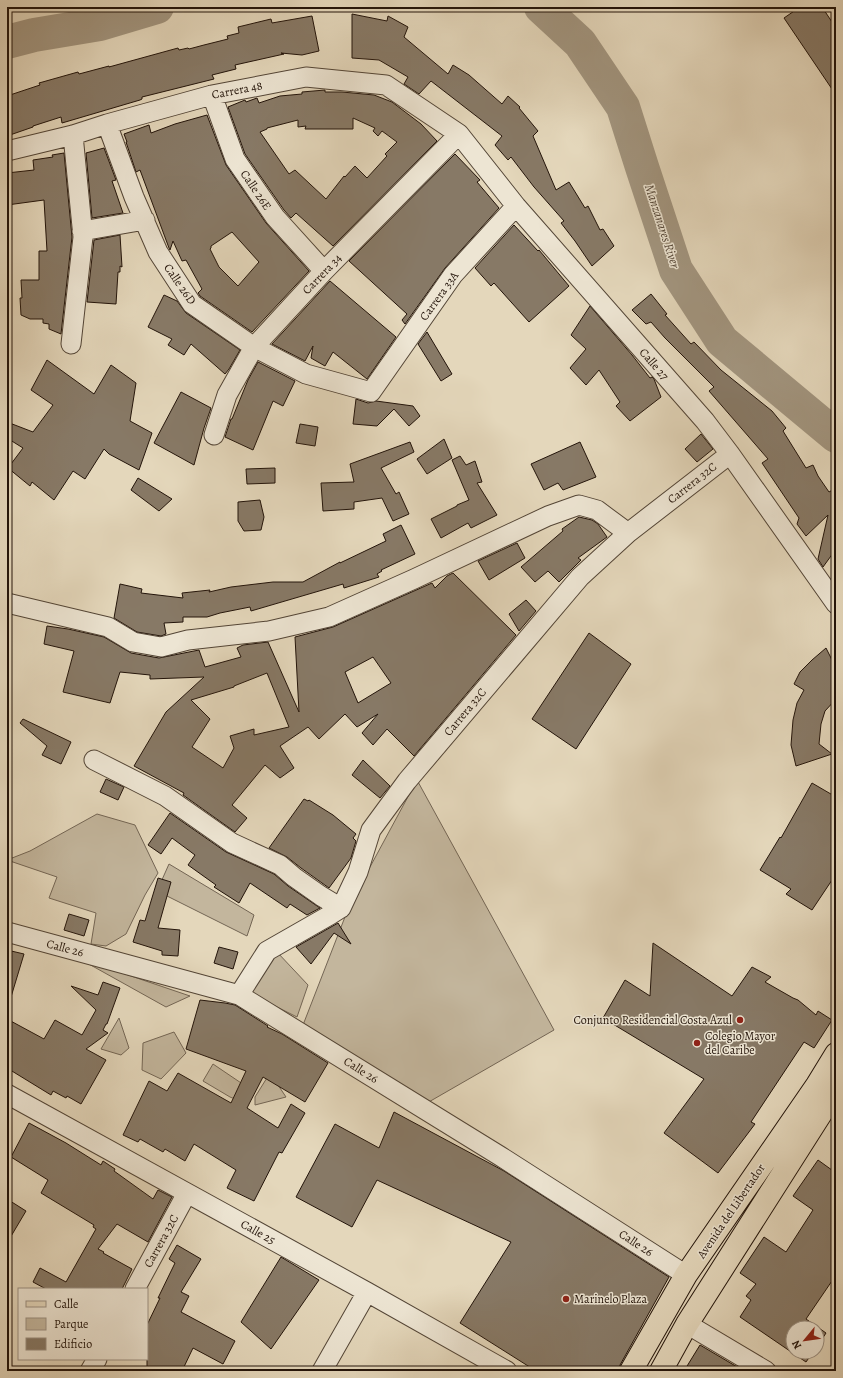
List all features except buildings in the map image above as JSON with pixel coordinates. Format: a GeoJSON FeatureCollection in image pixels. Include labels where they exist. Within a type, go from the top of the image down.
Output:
{"type":"FeatureCollection","features":[{"type":"Feature","properties":{"kind":"main road","name":"Avenida del Libertador"},"geometry":{"type":"LineString","coordinates":[[631,1371],[686,1276],[831,1080]]}},
{"type":"Feature","properties":{"kind":"main road","name":"Avenida del Libertador"},"geometry":{"type":"LineString","coordinates":[[661,1371],[687,1324],[831,1080]]}},
{"type":"Feature","properties":{"kind":"street","name":"Carrera 48"},"geometry":{"type":"LineString","coordinates":[[7,152],[73,135],[212,94],[306,77],[386,85],[459,134]]}},
{"type":"Feature","properties":{"kind":"street","name":"Calle 26E"},"geometry":{"type":"LineString","coordinates":[[212,94],[235,159],[274,216],[324,271]]}},
{"type":"Feature","properties":{"kind":"street","name":"Calle 26D"},"geometry":{"type":"LineString","coordinates":[[107,124],[134,197],[158,252],[192,304],[254,348],[306,374],[371,392]]}},
{"type":"Feature","properties":{"kind":"street","name":"Calle 27"},"geometry":{"type":"LineString","coordinates":[[459,134],[516,206],[704,421],[730,454],[836,604]]}},
{"type":"Feature","properties":{"kind":"street","name":"Carrera 34"},"geometry":{"type":"LineString","coordinates":[[214,434],[227,395],[254,348],[324,271],[459,134]]}},
{"type":"Feature","properties":{"kind":"street"},"geometry":{"type":"LineString","coordinates":[[71,344],[83,237],[73,135]]}},
{"type":"Feature","properties":{"kind":"street","name":"Carrera 33A"},"geometry":{"type":"LineString","coordinates":[[371,392],[453,275],[516,206]]}},
{"type":"Feature","properties":{"kind":"street"},"geometry":{"type":"LineString","coordinates":[[82,231],[145,220]]}},
{"type":"Feature","properties":{"kind":"street","name":"Carrera 32C"},"geometry":{"type":"LineString","coordinates":[[341,908],[358,872],[370,830],[407,781],[580,577],[628,533],[730,454]]}},
{"type":"Feature","properties":{"kind":"street"},"geometry":{"type":"LineString","coordinates":[[7,603],[108,627],[133,642],[161,647],[188,640],[269,631],[328,617],[414,579],[548,516],[579,505],[597,510],[628,533]]}},
{"type":"Feature","properties":{"kind":"street"},"geometry":{"type":"LineString","coordinates":[[94,760],[165,796],[232,843],[280,865],[294,877],[341,908],[267,951],[239,995]]}},
{"type":"Feature","properties":{"kind":"street","name":"Calle 26"},"geometry":{"type":"LineString","coordinates":[[7,932],[239,995],[500,1156],[686,1276]]}},
{"type":"Feature","properties":{"kind":"street","name":"Calle 25"},"geometry":{"type":"LineString","coordinates":[[8,1097],[187,1193],[507,1371]]}},
{"type":"Feature","properties":{"kind":"street","name":"Carrera 32C"},"geometry":{"type":"LineString","coordinates":[[136,1288],[187,1193]]}},
{"type":"Feature","properties":{"kind":"street"},"geometry":{"type":"LineString","coordinates":[[322,1371],[367,1292]]}},
{"type":"Feature","properties":{"kind":"street"},"geometry":{"type":"LineString","coordinates":[[687,1324],[766,1371]]}},
{"type":"Feature","properties":{"kind":"street"},"geometry":{"type":"LineString","coordinates":[[90,1371],[96,1360]]}},
{"type":"Feature","properties":{"kind":"green space"},"geometry":{"type":"Polygon","coordinates":[[[417,780],[554,1030],[427,1103],[303,1025],[350,904],[417,780]]]}},
{"type":"Feature","properties":{"kind":"green space"},"geometry":{"type":"Polygon","coordinates":[[[97,814],[135,825],[158,873],[145,895],[126,934],[106,946],[91,944],[96,913],[49,898],[57,877],[7,860],[30,851],[97,814]]]}},
{"type":"Feature","properties":{"kind":"green space"},"geometry":{"type":"Polygon","coordinates":[[[169,864],[254,915],[247,936],[157,891],[169,864]]]}},
{"type":"Feature","properties":{"kind":"green space"},"geometry":{"type":"Polygon","coordinates":[[[277,952],[308,985],[297,1017],[249,993],[277,952]]]}},
{"type":"Feature","properties":{"kind":"green space"},"geometry":{"type":"Polygon","coordinates":[[[78,958],[190,996],[166,1007],[78,958]]]}},
{"type":"Feature","properties":{"kind":"green space"},"geometry":{"type":"Polygon","coordinates":[[[119,1018],[129,1048],[121,1055],[101,1049],[119,1018]]]}},
{"type":"Feature","properties":{"kind":"green space"},"geometry":{"type":"Polygon","coordinates":[[[174,1032],[186,1053],[161,1079],[142,1070],[143,1043],[174,1032]]]}},
{"type":"Feature","properties":{"kind":"green space"},"geometry":{"type":"Polygon","coordinates":[[[213,1064],[250,1089],[245,1103],[230,1097],[203,1081],[213,1064]]]}},
{"type":"Feature","properties":{"kind":"green space"},"geometry":{"type":"Polygon","coordinates":[[[270,1073],[286,1097],[255,1105],[255,1097],[270,1073]]]}},
{"type":"Feature","properties":{"kind":"waterway","name":"Manzanares River"},"geometry":{"type":"LineString","coordinates":[[7,42],[34,35],[100,24],[157,7]]}},
{"type":"Feature","properties":{"kind":"waterway","name":"Manzanares River"},"geometry":{"type":"LineString","coordinates":[[541,7],[580,43],[623,107],[676,270],[722,341],[836,436]]}},
{"type":"Feature","properties":{"kind":"place","name":"Conjunto Residencial Costa Azul"},"geometry":{"type":"Point","coordinates":[740,1020]}},
{"type":"Feature","properties":{"kind":"place","name":"Colegio Mayor del Caribe"},"geometry":{"type":"Point","coordinates":[697,1043]}},
{"type":"Feature","properties":{"kind":"place","name":"Marinelo Plaza"},"geometry":{"type":"Point","coordinates":[566,1299]}}]}
